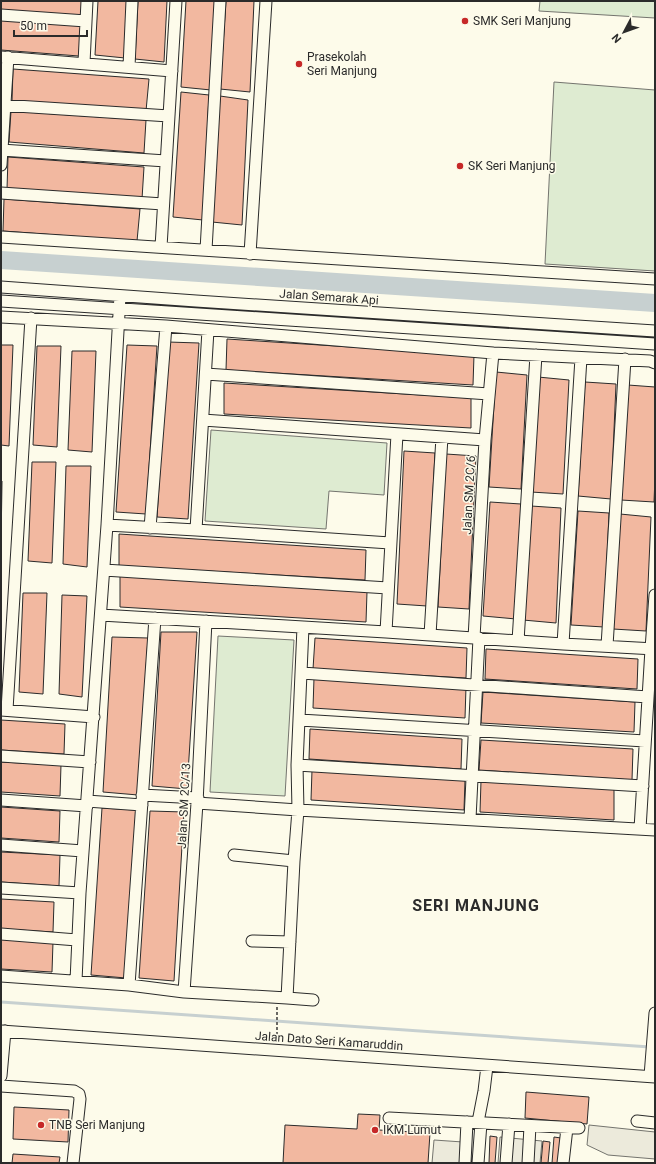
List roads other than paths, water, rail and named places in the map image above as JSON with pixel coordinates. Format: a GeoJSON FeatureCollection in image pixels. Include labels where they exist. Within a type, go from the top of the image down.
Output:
{"type":"FeatureCollection","features":[{"type":"Feature","properties":{"kind":"street"},"geometry":{"type":"LineString","coordinates":[[84,63],[87,1]]}},
{"type":"Feature","properties":{"kind":"street"},"geometry":{"type":"LineString","coordinates":[[129,67],[132,1]]}},
{"type":"Feature","properties":{"kind":"street"},"geometry":{"type":"LineString","coordinates":[[161,247],[176,1]]}},
{"type":"Feature","properties":{"kind":"street"},"geometry":{"type":"LineString","coordinates":[[206,250],[220,1]]}},
{"type":"Feature","properties":{"kind":"street"},"geometry":{"type":"LineString","coordinates":[[250,254],[266,1]]}},
{"type":"Feature","properties":{"kind":"street"},"geometry":{"type":"LineString","coordinates":[[1,15],[86,20]]}},
{"type":"Feature","properties":{"kind":"street"},"geometry":{"type":"LineString","coordinates":[[1,165],[4,57],[172,71]]}},
{"type":"Feature","properties":{"kind":"street"},"geometry":{"type":"LineString","coordinates":[[3,105],[169,116]]}},
{"type":"Feature","properties":{"kind":"street"},"geometry":{"type":"LineString","coordinates":[[2,150],[166,161]]}},
{"type":"Feature","properties":{"kind":"street"},"geometry":{"type":"LineString","coordinates":[[1,194],[163,204]]}},
{"type":"Feature","properties":{"kind":"street"},"geometry":{"type":"LineString","coordinates":[[1,237],[655,280]]}},
{"type":"Feature","properties":{"kind":"street","name":"Jalan Semarak Api"},"geometry":{"type":"LineString","coordinates":[[1,287],[655,331]]}},
{"type":"Feature","properties":{"kind":"street"},"geometry":{"type":"LineString","coordinates":[[76,981],[80,893],[108,526],[120,296]]}},
{"type":"Feature","properties":{"kind":"street"},"geometry":{"type":"LineString","coordinates":[[1,302],[655,344]]}},
{"type":"Feature","properties":{"kind":"street"},"geometry":{"type":"LineString","coordinates":[[1,317],[166,326],[493,353],[626,359],[650,361],[655,363]]}},
{"type":"Feature","properties":{"kind":"street"},"geometry":{"type":"LineString","coordinates":[[31,318],[6,644],[4,710],[94,717]]}},
{"type":"Feature","properties":{"kind":"street"},"geometry":{"type":"LineString","coordinates":[[150,528],[166,326]]}},
{"type":"Feature","properties":{"kind":"street"},"geometry":{"type":"LineString","coordinates":[[196,530],[208,330]]}},
{"type":"Feature","properties":{"kind":"street","name":"Jalan SM 2C/6"},"geometry":{"type":"LineString","coordinates":[[470,819],[485,440],[493,353]]}},
{"type":"Feature","properties":{"kind":"street"},"geometry":{"type":"LineString","coordinates":[[518,641],[536,355]]}},
{"type":"Feature","properties":{"kind":"street"},"geometry":{"type":"LineString","coordinates":[[563,644],[581,358]]}},
{"type":"Feature","properties":{"kind":"street"},"geometry":{"type":"LineString","coordinates":[[607,646],[626,359]]}},
{"type":"Feature","properties":{"kind":"street"},"geometry":{"type":"LineString","coordinates":[[206,374],[489,394]]}},
{"type":"Feature","properties":{"kind":"street"},"geometry":{"type":"LineString","coordinates":[[203,420],[485,440]]}},
{"type":"Feature","properties":{"kind":"street"},"geometry":{"type":"LineString","coordinates":[[386,632],[397,434]]}},
{"type":"Feature","properties":{"kind":"street"},"geometry":{"type":"LineString","coordinates":[[430,635],[442,437]]}},
{"type":"Feature","properties":{"kind":"street"},"geometry":{"type":"LineString","coordinates":[[108,526],[196,530],[390,543]]}},
{"type":"Feature","properties":{"kind":"street"},"geometry":{"type":"LineString","coordinates":[[104,570],[388,588]]}},
{"type":"Feature","properties":{"kind":"street"},"geometry":{"type":"LineString","coordinates":[[640,829],[648,697],[653,649],[655,595]]}},
{"type":"Feature","properties":{"kind":"street"},"geometry":{"type":"LineString","coordinates":[[101,615],[653,649]]}},
{"type":"Feature","properties":{"kind":"street"},"geometry":{"type":"LineString","coordinates":[[129,985],[155,618]]}},
{"type":"Feature","properties":{"kind":"street","name":"Jalan SM 2C/13"},"geometry":{"type":"LineString","coordinates":[[184,992],[198,801],[206,621]]}},
{"type":"Feature","properties":{"kind":"street"},"geometry":{"type":"LineString","coordinates":[[287,998],[298,810],[297,765],[303,627]]}},
{"type":"Feature","properties":{"kind":"street"},"geometry":{"type":"LineString","coordinates":[[302,673],[648,697]]}},
{"type":"Feature","properties":{"kind":"street"},"geometry":{"type":"LineString","coordinates":[[300,720],[645,741]]}},
{"type":"Feature","properties":{"kind":"street"},"geometry":{"type":"LineString","coordinates":[[1,756],[90,762]]}},
{"type":"Feature","properties":{"kind":"street"},"geometry":{"type":"LineString","coordinates":[[297,765],[642,786]]}},
{"type":"Feature","properties":{"kind":"street"},"geometry":{"type":"LineString","coordinates":[[1,800],[87,803],[142,800],[198,801],[298,810],[655,830]]}},
{"type":"Feature","properties":{"kind":"street"},"geometry":{"type":"LineString","coordinates":[[1,845],[83,851]]}},
{"type":"Feature","properties":{"kind":"street"},"geometry":{"type":"LineString","coordinates":[[234,855],[294,861]]}},
{"type":"Feature","properties":{"kind":"street"},"geometry":{"type":"LineString","coordinates":[[1,888],[80,893]]}},
{"type":"Feature","properties":{"kind":"street"},"geometry":{"type":"LineString","coordinates":[[1,934],[78,940]]}},
{"type":"Feature","properties":{"kind":"street"},"geometry":{"type":"LineString","coordinates":[[252,940],[290,942]]}},
{"type":"Feature","properties":{"kind":"street"},"geometry":{"type":"LineString","coordinates":[[1,976],[129,985],[184,992],[313,1000]]}},
{"type":"Feature","properties":{"kind":"street"},"geometry":{"type":"LineString","coordinates":[[653,1077],[652,1048],[655,1013]]}},
{"type":"Feature","properties":{"kind":"street"},"geometry":{"type":"LineString","coordinates":[[1,1076],[3,1031]]}},
{"type":"Feature","properties":{"kind":"street","name":"Jalan Dato Seri Kamaruddin"},"geometry":{"type":"LineString","coordinates":[[3,1031],[653,1077]]}},
{"type":"Feature","properties":{"kind":"street"},"geometry":{"type":"LineString","coordinates":[[465,1163],[484,1092],[487,1066]]}},
{"type":"Feature","properties":{"kind":"street"},"geometry":{"type":"LineString","coordinates":[[1,1086],[74,1092],[79,1094],[80,1099],[73,1163]]}},
{"type":"Feature","properties":{"kind":"street"},"geometry":{"type":"LineString","coordinates":[[389,1118],[579,1128]]}},
{"type":"Feature","properties":{"kind":"street"},"geometry":{"type":"LineString","coordinates":[[637,1121],[655,1123]]}},
{"type":"Feature","properties":{"kind":"street"},"geometry":{"type":"LineString","coordinates":[[475,1122],[478,1163]]}},
{"type":"Feature","properties":{"kind":"street"},"geometry":{"type":"LineString","coordinates":[[506,1163],[509,1124]]}},
{"type":"Feature","properties":{"kind":"street"},"geometry":{"type":"LineString","coordinates":[[528,1163],[530,1126]]}},
{"type":"Feature","properties":{"kind":"street"},"geometry":{"type":"LineString","coordinates":[[563,1163],[567,1128]]}},
{"type":"Feature","properties":{"kind":"waterway"},"geometry":{"type":"LineString","coordinates":[[1,260],[655,303]]}},
{"type":"Feature","properties":{"kind":"waterway"},"geometry":{"type":"LineString","coordinates":[[1,1002],[650,1047]]}},
{"type":"Feature","properties":{"kind":"place","name":"SMK Seri Manjung"},"geometry":{"type":"Point","coordinates":[465,21]}},
{"type":"Feature","properties":{"kind":"place","name":"Prasekolah Seri Manjung"},"geometry":{"type":"Point","coordinates":[299,64]}},
{"type":"Feature","properties":{"kind":"place","name":"SK Seri Manjung"},"geometry":{"type":"Point","coordinates":[460,166]}},
{"type":"Feature","properties":{"kind":"place","name":"TNB Seri Manjung"},"geometry":{"type":"Point","coordinates":[41,1125]}},
{"type":"Feature","properties":{"kind":"place","name":"IKM Lumut"},"geometry":{"type":"Point","coordinates":[375,1130]}},
{"type":"Feature","properties":{"kind":"district","name":"SERI MANJUNG"},"geometry":{"type":"Point","coordinates":[476,905]}}]}
